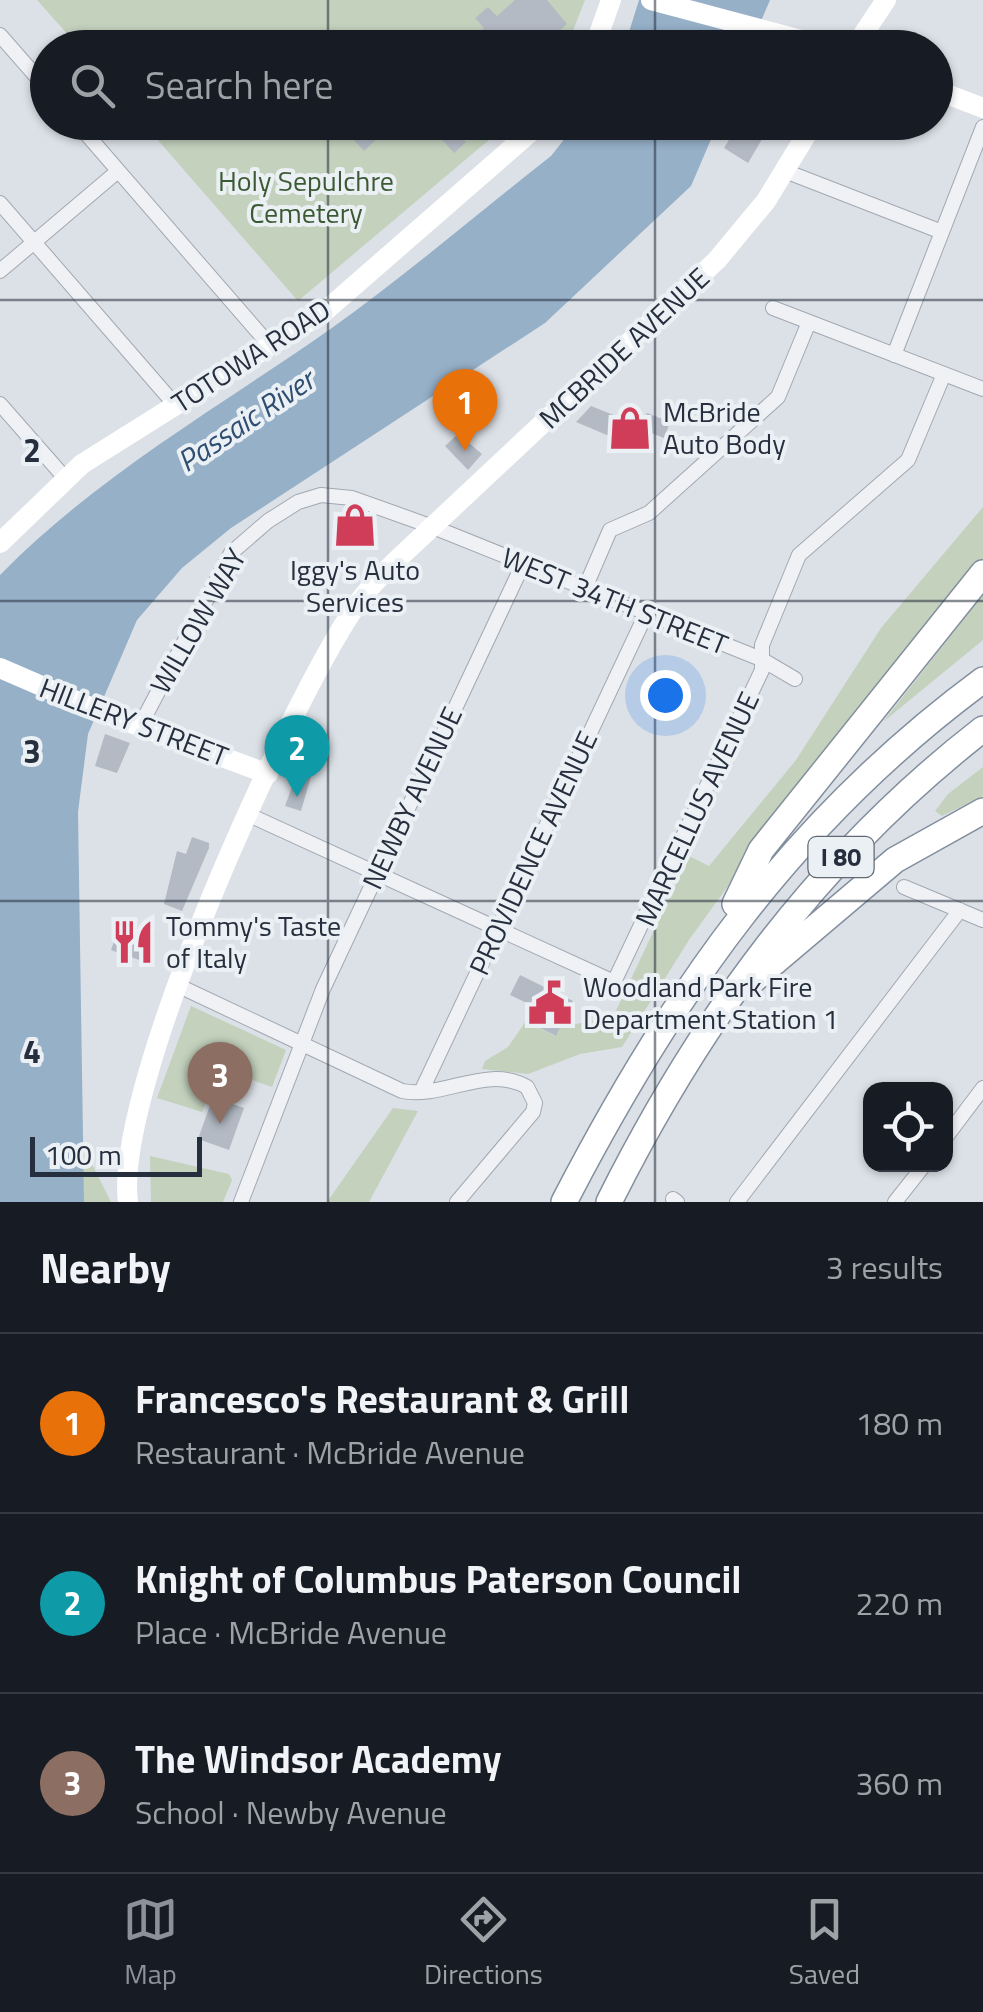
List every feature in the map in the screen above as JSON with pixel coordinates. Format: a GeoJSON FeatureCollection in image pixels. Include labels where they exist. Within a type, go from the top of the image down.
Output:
{"type":"FeatureCollection","features":[{"type":"Feature","properties":{"kind":"highway"},"geometry":{"type":"LineString","coordinates":[[716,946],[761,850],[983,573]]}},
{"type":"Feature","properties":{"kind":"highway","name":"I 80"},"geometry":{"type":"LineString","coordinates":[[564,1202],[634,1074],[716,946],[779,866],[842,800],[920,728],[983,680]]}},
{"type":"Feature","properties":{"kind":"highway","name":"I 80"},"geometry":{"type":"LineString","coordinates":[[609,1202],[722,1007],[780,928],[854,843],[983,730]]}},
{"type":"Feature","properties":{"kind":"highway"},"geometry":{"type":"LineString","coordinates":[[722,1007],[896,860],[983,812]]}},
{"type":"Feature","properties":{"kind":"main road"},"geometry":{"type":"LineString","coordinates":[[600,30],[611,0]]}},
{"type":"Feature","properties":{"kind":"main road"},"geometry":{"type":"LineString","coordinates":[[651,0],[770,30]]}},
{"type":"Feature","properties":{"kind":"main road"},"geometry":{"type":"LineString","coordinates":[[866,30],[886,0]]}},
{"type":"Feature","properties":{"kind":"main road"},"geometry":{"type":"LineString","coordinates":[[953,97],[983,108]]}},
{"type":"Feature","properties":{"kind":"main road","name":"TOTOWA ROAD"},"geometry":{"type":"LineString","coordinates":[[0,543],[65,478],[111,444],[272,348],[324,312],[521,140]]}},
{"type":"Feature","properties":{"kind":"main road","name":"MCBRIDE AVENUE"},"geometry":{"type":"LineString","coordinates":[[128,1202],[128,1172],[140,1094],[179,986],[268,774],[354,608],[716,260],[750,222],[804,140]]}},
{"type":"Feature","properties":{"kind":"main road","name":"HILLERY STREET"},"geometry":{"type":"LineString","coordinates":[[0,668],[104,713],[268,774]]}},
{"type":"Feature","properties":{"kind":"street"},"geometry":{"type":"LineString","coordinates":[[0,35],[30,69]]}},
{"type":"Feature","properties":{"kind":"street"},"geometry":{"type":"LineString","coordinates":[[894,355],[983,127]]}},
{"type":"Feature","properties":{"kind":"street"},"geometry":{"type":"LineString","coordinates":[[91,140],[272,348]]}},
{"type":"Feature","properties":{"kind":"street"},"geometry":{"type":"LineString","coordinates":[[0,271],[118,171]]}},
{"type":"Feature","properties":{"kind":"street"},"geometry":{"type":"LineString","coordinates":[[786,171],[942,232]]}},
{"type":"Feature","properties":{"kind":"street"},"geometry":{"type":"LineString","coordinates":[[0,204],[176,406]]}},
{"type":"Feature","properties":{"kind":"street"},"geometry":{"type":"LineString","coordinates":[[773,308],[983,389]]}},
{"type":"Feature","properties":{"kind":"street"},"geometry":{"type":"LineString","coordinates":[[585,588],[610,530],[649,513],[783,391],[808,322]]}},
{"type":"Feature","properties":{"kind":"street","name":"MARCELLUS AVENUE"},"geometry":{"type":"LineString","coordinates":[[496,931],[594,977],[610,983],[617,980],[762,670],[762,645],[799,555],[908,460],[944,374]]}},
{"type":"Feature","properties":{"kind":"street"},"geometry":{"type":"LineString","coordinates":[[0,404],[65,478]]}},
{"type":"Feature","properties":{"kind":"street","name":"WILLOW WAY"},"geometry":{"type":"LineString","coordinates":[[140,726],[231,553],[268,520],[308,498],[334,495],[433,528]]}},
{"type":"Feature","properties":{"kind":"street","name":"WEST 34TH STREET"},"geometry":{"type":"LineString","coordinates":[[433,528],[761,659],[795,678]]}},
{"type":"Feature","properties":{"kind":"street","name":"NEWBY AVENUE"},"geometry":{"type":"LineString","coordinates":[[240,1202],[323,989],[522,564]]}},
{"type":"Feature","properties":{"kind":"street","name":"PROVIDENCE AVENUE"},"geometry":{"type":"LineString","coordinates":[[421,1092],[646,614]]}},
{"type":"Feature","properties":{"kind":"street"},"geometry":{"type":"LineString","coordinates":[[250,816],[496,931]]}},
{"type":"Feature","properties":{"kind":"street"},"geometry":{"type":"LineString","coordinates":[[904,886],[983,920]]}},
{"type":"Feature","properties":{"kind":"street"},"geometry":{"type":"LineString","coordinates":[[736,1202],[960,910]]}},
{"type":"Feature","properties":{"kind":"street"},"geometry":{"type":"LineString","coordinates":[[179,986],[396,1088],[421,1092],[496,1078],[518,1082],[532,1093],[533,1112],[457,1202]]}},
{"type":"Feature","properties":{"kind":"street"},"geometry":{"type":"LineString","coordinates":[[953,1129],[983,1088]]}},
{"type":"Feature","properties":{"kind":"street"},"geometry":{"type":"LineString","coordinates":[[895,1202],[919,1172]]}},
{"type":"Feature","properties":{"kind":"green space"},"geometry":{"type":"Polygon","coordinates":[[[37,0],[585,0],[573,30],[64,30],[37,0]]]}},
{"type":"Feature","properties":{"kind":"green space","name":"Holy Sepulchre Cemetery"},"geometry":{"type":"Polygon","coordinates":[[[158,140],[489,140],[298,301],[158,140]]]}},
{"type":"Feature","properties":{"kind":"green space"},"geometry":{"type":"Polygon","coordinates":[[[983,507],[983,559],[769,829],[689,940],[622,1047],[580,1054],[528,1074],[482,1069],[485,1061],[508,1047],[526,1021],[555,1036],[560,1027],[613,1017],[689,856],[709,866],[796,760],[881,628],[983,507]]]}},
{"type":"Feature","properties":{"kind":"green space"},"geometry":{"type":"Polygon","coordinates":[[[983,595],[983,640],[883,722],[983,595]]]}},
{"type":"Feature","properties":{"kind":"green space"},"geometry":{"type":"Polygon","coordinates":[[[983,767],[983,796],[942,816],[935,811],[948,794],[983,767]]]}},
{"type":"Feature","properties":{"kind":"green space"},"geometry":{"type":"Polygon","coordinates":[[[191,1006],[286,1050],[272,1087],[221,1069],[202,1112],[157,1098],[191,1006]]]}},
{"type":"Feature","properties":{"kind":"green space"},"geometry":{"type":"Polygon","coordinates":[[[393,1108],[418,1111],[369,1202],[327,1202],[393,1108]]]}},
{"type":"Feature","properties":{"kind":"green space"},"geometry":{"type":"Polygon","coordinates":[[[82,1144],[111,1202],[84,1202],[82,1144]]]}},
{"type":"Feature","properties":{"kind":"green space"},"geometry":{"type":"Polygon","coordinates":[[[150,1156],[229,1174],[232,1180],[223,1202],[151,1202],[150,1156]]]}},
{"type":"Feature","properties":{"kind":"water"},"geometry":{"type":"Polygon","coordinates":[[[639,0],[770,0],[757,30],[630,30],[639,0]]]}},
{"type":"Feature","properties":{"kind":"water","name":"Passaic River"},"geometry":{"type":"Polygon","coordinates":[[[564,140],[711,140],[691,186],[545,323],[231,528],[182,568],[137,620],[88,734],[78,812],[84,1202],[0,1202],[0,575],[76,506],[158,445],[329,330],[551,156],[564,140]]]}},
{"type":"Feature","properties":{"kind":"building"},"geometry":{"type":"Polygon","coordinates":[[[515,0],[547,0],[567,24],[560,30],[482,30],[484,28],[475,18],[488,7],[497,16],[515,0]]]}},
{"type":"Feature","properties":{"kind":"building"},"geometry":{"type":"Polygon","coordinates":[[[354,140],[376,140],[364,151],[354,140]]]}},
{"type":"Feature","properties":{"kind":"building"},"geometry":{"type":"Polygon","coordinates":[[[442,140],[466,142],[454,153],[442,140]]]}},
{"type":"Feature","properties":{"kind":"building"},"geometry":{"type":"Polygon","coordinates":[[[729,140],[761,140],[748,163],[724,148],[729,140]]]}},
{"type":"Feature","properties":{"kind":"building","name":"McBride Auto Body"},"geometry":{"type":"Polygon","coordinates":[[[591,406],[641,426],[647,413],[670,422],[664,438],[646,431],[635,447],[576,422],[591,406]]]}},
{"type":"Feature","properties":{"kind":"building"},"geometry":{"type":"Polygon","coordinates":[[[458,434],[482,454],[468,470],[445,446],[458,434]]]}},
{"type":"Feature","properties":{"kind":"building","name":"Iggy's Auto Services"},"geometry":{"type":"Polygon","coordinates":[[[351,510],[369,517],[360,540],[342,534],[351,510]]]}},
{"type":"Feature","properties":{"kind":"building"},"geometry":{"type":"Polygon","coordinates":[[[105,734],[130,743],[117,773],[95,766],[105,734]]]}},
{"type":"Feature","properties":{"kind":"building"},"geometry":{"type":"Polygon","coordinates":[[[299,768],[312,773],[301,811],[285,806],[299,768]]]}},
{"type":"Feature","properties":{"kind":"building"},"geometry":{"type":"Polygon","coordinates":[[[192,837],[209,843],[209,848],[182,911],[164,904],[177,851],[186,854],[192,837]]]}},
{"type":"Feature","properties":{"kind":"building","name":"Tommy's Taste of Italy"},"geometry":{"type":"Polygon","coordinates":[[[121,922],[155,935],[145,962],[111,950],[121,922]]]}},
{"type":"Feature","properties":{"kind":"building","name":"Woodland Park Fire Department Station 1"},"geometry":{"type":"Polygon","coordinates":[[[520,975],[573,1001],[556,1036],[526,1021],[533,1006],[510,995],[520,975]]]}},
{"type":"Feature","properties":{"kind":"building"},"geometry":{"type":"Polygon","coordinates":[[[213,1097],[244,1108],[229,1150],[198,1139],[213,1097]]]}},
{"type":"Feature","properties":{"kind":"place","name":"McBride Auto Body"},"geometry":{"type":"Point","coordinates":[630,428]}},
{"type":"Feature","properties":{"kind":"place","name":"Francesco's Restaurant & Grill"},"geometry":{"type":"Point","coordinates":[465,451]}},
{"type":"Feature","properties":{"kind":"place","name":"Iggy's Auto Services"},"geometry":{"type":"Point","coordinates":[355,525]}},
{"type":"Feature","properties":{"kind":"place","name":"Knight of Columbus Paterson Council"},"geometry":{"type":"Point","coordinates":[297,797]}},
{"type":"Feature","properties":{"kind":"place","name":"Tommy's Taste of Italy"},"geometry":{"type":"Point","coordinates":[133,942]}},
{"type":"Feature","properties":{"kind":"place","name":"Woodland Park Fire Department Station 1"},"geometry":{"type":"Point","coordinates":[550,1003]}},
{"type":"Feature","properties":{"kind":"place","name":"The Windsor Academy"},"geometry":{"type":"Point","coordinates":[220,1124]}}]}
